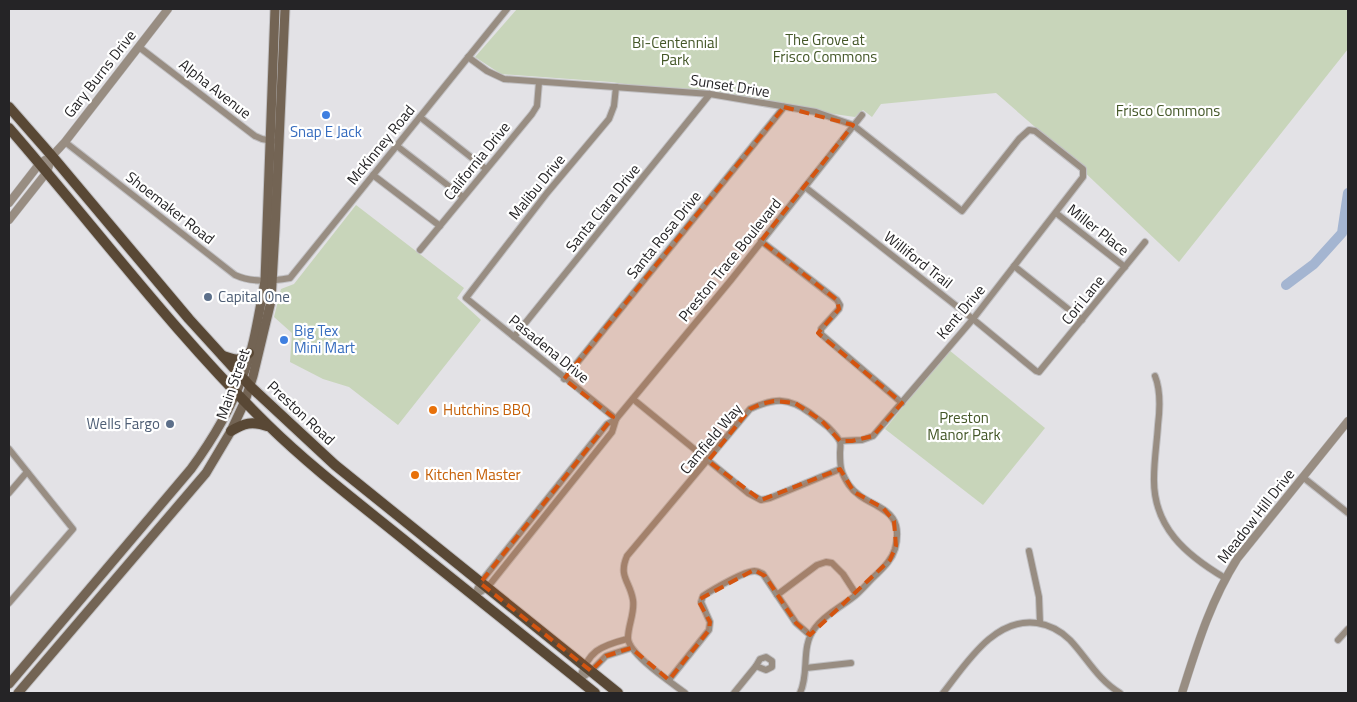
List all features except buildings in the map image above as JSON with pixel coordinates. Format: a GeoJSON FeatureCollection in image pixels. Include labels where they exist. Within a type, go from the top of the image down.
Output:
{"type":"FeatureCollection","features":[{"type":"Feature","properties":{"kind":"main road","name":"Main Street"},"geometry":{"type":"LineString","coordinates":[[18,693],[206,472],[231,431],[250,386],[271,301],[269,281],[269,140],[275,9]]}},
{"type":"Feature","properties":{"kind":"main road","name":"Main Street"},"geometry":{"type":"LineString","coordinates":[[9,684],[191,469],[205,450],[242,378],[269,281],[279,142],[285,9]]}},
{"type":"Feature","properties":{"kind":"main road","name":"Preston Road"},"geometry":{"type":"LineString","coordinates":[[9,107],[222,356],[250,386],[335,465],[618,693]]}},
{"type":"Feature","properties":{"kind":"main road","name":"Preston Road"},"geometry":{"type":"LineString","coordinates":[[9,128],[147,294],[235,392],[270,427],[334,484],[595,693]]}},
{"type":"Feature","properties":{"kind":"main road"},"geometry":{"type":"LineString","coordinates":[[147,294],[160,284]]}},
{"type":"Feature","properties":{"kind":"main road"},"geometry":{"type":"LineString","coordinates":[[222,356],[240,360],[244,359],[249,353]]}},
{"type":"Feature","properties":{"kind":"main road"},"geometry":{"type":"LineString","coordinates":[[231,431],[250,422],[258,422],[270,427]]}},
{"type":"Feature","properties":{"kind":"main road"},"geometry":{"type":"LineString","coordinates":[[378,519],[387,508]]}},
{"type":"Feature","properties":{"kind":"main road"},"geometry":{"type":"LineString","coordinates":[[137,532],[147,542]]}},
{"type":"Feature","properties":{"kind":"street","name":"Gary Burns Drive"},"geometry":{"type":"LineString","coordinates":[[52,156],[65,142],[168,9]]}},
{"type":"Feature","properties":{"kind":"street","name":"McKinney Road"},"geometry":{"type":"LineString","coordinates":[[269,281],[290,278],[507,9]]}},
{"type":"Feature","properties":{"kind":"street","name":"Alpha Avenue"},"geometry":{"type":"LineString","coordinates":[[139,47],[255,136],[279,142]]}},
{"type":"Feature","properties":{"kind":"street","name":"Sunset Drive"},"geometry":{"type":"LineString","coordinates":[[468,57],[486,71],[498,77],[516,80],[710,94],[816,112],[854,125],[962,211],[1019,139],[1026,132],[1032,130],[1083,169],[1084,172]]}},
{"type":"Feature","properties":{"kind":"street","name":"California Drive"},"geometry":{"type":"LineString","coordinates":[[420,250],[532,114],[537,106],[539,82]]}},
{"type":"Feature","properties":{"kind":"street","name":"Malibu Drive"},"geometry":{"type":"LineString","coordinates":[[466,298],[547,194],[609,119],[614,106],[616,87]]}},
{"type":"Feature","properties":{"kind":"street","name":"Santa Clara Drive"},"geometry":{"type":"LineString","coordinates":[[514,337],[710,94]]}},
{"type":"Feature","properties":{"kind":"street","name":"Santa Rosa Drive"},"geometry":{"type":"LineString","coordinates":[[564,378],[784,107]]}},
{"type":"Feature","properties":{"kind":"street","name":"Preston Trace Boulevard"},"geometry":{"type":"LineString","coordinates":[[474,596],[542,518],[612,432],[616,420],[862,115]]}},
{"type":"Feature","properties":{"kind":"street"},"geometry":{"type":"LineString","coordinates":[[420,117],[486,169]]}},
{"type":"Feature","properties":{"kind":"street","name":"Shoemaker Road"},"geometry":{"type":"LineString","coordinates":[[65,142],[236,275],[241,278],[269,281]]}},
{"type":"Feature","properties":{"kind":"street"},"geometry":{"type":"LineString","coordinates":[[397,146],[464,197]]}},
{"type":"Feature","properties":{"kind":"street"},"geometry":{"type":"LineString","coordinates":[[9,203],[40,164],[52,156]]}},
{"type":"Feature","properties":{"kind":"street"},"geometry":{"type":"LineString","coordinates":[[9,220],[47,172],[52,156]]}},
{"type":"Feature","properties":{"kind":"street","name":"Kent Drive"},"geometry":{"type":"LineString","coordinates":[[840,441],[873,436],[973,319],[1056,213],[1083,177],[1084,172]]}},
{"type":"Feature","properties":{"kind":"street"},"geometry":{"type":"LineString","coordinates":[[373,175],[440,226]]}},
{"type":"Feature","properties":{"kind":"street","name":"Williford Trail"},"geometry":{"type":"LineString","coordinates":[[805,187],[1039,372]]}},
{"type":"Feature","properties":{"kind":"street","name":"Miller Place"},"geometry":{"type":"LineString","coordinates":[[1056,213],[1125,267]]}},
{"type":"Feature","properties":{"kind":"street"},"geometry":{"type":"LineString","coordinates":[[761,241],[837,300],[840,305],[839,309],[821,329],[821,334],[902,403]]}},
{"type":"Feature","properties":{"kind":"street","name":"Cori Lane"},"geometry":{"type":"LineString","coordinates":[[1039,372],[1145,242]]}},
{"type":"Feature","properties":{"kind":"street"},"geometry":{"type":"LineString","coordinates":[[1014,266],[1082,320]]}},
{"type":"Feature","properties":{"kind":"street","name":"Pasadena Drive"},"geometry":{"type":"LineString","coordinates":[[466,298],[616,420]]}},
{"type":"Feature","properties":{"kind":"street"},"geometry":{"type":"LineString","coordinates":[[1154,376],[1158,383],[1160,411],[1154,478],[1155,492],[1162,517],[1174,539],[1204,565],[1225,578]]}},
{"type":"Feature","properties":{"kind":"street"},"geometry":{"type":"LineString","coordinates":[[633,399],[748,494],[761,500],[776,496],[840,469]]}},
{"type":"Feature","properties":{"kind":"street","name":"Camfield Way"},"geometry":{"type":"LineString","coordinates":[[627,639],[633,601],[623,572],[627,556],[750,409],[774,400],[787,401],[803,408],[822,421],[840,441]]}},
{"type":"Feature","properties":{"kind":"street","name":"Preston Trace Boulevard"},"geometry":{"type":"LineString","coordinates":[[483,585],[536,513],[607,424],[616,420]]}},
{"type":"Feature","properties":{"kind":"street","name":"Meadow Hill Drive"},"geometry":{"type":"LineString","coordinates":[[1182,693],[1206,618],[1225,578],[1237,559],[1348,421]]}},
{"type":"Feature","properties":{"kind":"street"},"geometry":{"type":"LineString","coordinates":[[800,693],[803,686],[807,644],[810,635],[819,623],[856,594],[890,560],[896,546],[896,526],[888,514],[883,508],[854,492],[840,469],[840,441]]}},
{"type":"Feature","properties":{"kind":"street"},"geometry":{"type":"LineString","coordinates":[[9,449],[73,529],[9,602]]}},
{"type":"Feature","properties":{"kind":"street"},"geometry":{"type":"LineString","coordinates":[[9,493],[27,472]]}},
{"type":"Feature","properties":{"kind":"street"},"geometry":{"type":"LineString","coordinates":[[1304,478],[1348,513]]}},
{"type":"Feature","properties":{"kind":"street"},"geometry":{"type":"LineString","coordinates":[[536,513],[542,518]]}},
{"type":"Feature","properties":{"kind":"street"},"geometry":{"type":"LineString","coordinates":[[1029,551],[1039,598],[1040,623]]}},
{"type":"Feature","properties":{"kind":"street"},"geometry":{"type":"LineString","coordinates":[[776,594],[817,565],[826,562],[832,563],[843,574],[856,594]]}},
{"type":"Feature","properties":{"kind":"street"},"geometry":{"type":"LineString","coordinates":[[669,680],[709,630],[710,622],[701,602],[703,596],[735,578],[754,570],[763,574],[796,622],[810,635]]}},
{"type":"Feature","properties":{"kind":"street"},"geometry":{"type":"LineString","coordinates":[[943,693],[976,651],[997,633],[1009,626],[1025,622],[1040,623],[1061,631],[1084,655],[1088,663],[1109,687],[1120,693]]}},
{"type":"Feature","properties":{"kind":"street"},"geometry":{"type":"LineString","coordinates":[[1338,640],[1348,629]]}},
{"type":"Feature","properties":{"kind":"street"},"geometry":{"type":"LineString","coordinates":[[578,680],[587,668],[594,652],[602,646],[627,639],[631,648],[685,693]]}},
{"type":"Feature","properties":{"kind":"street"},"geometry":{"type":"LineString","coordinates":[[587,668],[606,656],[631,648]]}},
{"type":"Feature","properties":{"kind":"street"},"geometry":{"type":"LineString","coordinates":[[806,668],[851,663]]}},
{"type":"Feature","properties":{"kind":"street"},"geometry":{"type":"LineString","coordinates":[[734,693],[756,666]]}},
{"type":"Feature","properties":{"kind":"highlighted area"},"geometry":{"type":"Polygon","coordinates":[[[784,107],[853,125],[761,241],[837,300],[839,309],[818,333],[902,403],[873,436],[852,441],[840,441],[822,421],[795,403],[774,401],[761,404],[750,409],[708,461],[761,500],[840,469],[854,492],[883,508],[894,521],[896,546],[890,560],[810,635],[796,623],[765,576],[754,570],[698,600],[710,622],[709,630],[669,680],[631,648],[606,656],[591,671],[480,583],[613,417],[564,379],[784,107]]]}},
{"type":"Feature","properties":{"kind":"green space","name":"Frisco Commons"},"geometry":{"type":"Polygon","coordinates":[[[517,9],[1348,9],[1348,49],[1179,262],[1057,146],[996,93],[881,104],[872,117],[863,110],[855,117],[611,82],[501,74],[475,57],[517,9]]]}},
{"type":"Feature","properties":{"kind":"green space"},"geometry":{"type":"Polygon","coordinates":[[[356,205],[464,288],[457,298],[481,320],[398,425],[349,387],[323,379],[290,362],[292,333],[274,317],[281,289],[294,284],[356,205]]]}},
{"type":"Feature","properties":{"kind":"green space","name":"Preston Manor Park"},"geometry":{"type":"Polygon","coordinates":[[[949,350],[1045,428],[983,505],[885,429],[949,350]]]}},
{"type":"Feature","properties":{"kind":"waterway"},"geometry":{"type":"LineString","coordinates":[[1286,285],[1314,264],[1342,233],[1348,193]]}},
{"type":"Feature","properties":{"kind":"place","name":"Snap E Jack"},"geometry":{"type":"Point","coordinates":[326,115]}},
{"type":"Feature","properties":{"kind":"place","name":"Capital One"},"geometry":{"type":"Point","coordinates":[208,297]}},
{"type":"Feature","properties":{"kind":"place","name":"Big Tex Mini Mart"},"geometry":{"type":"Point","coordinates":[284,340]}},
{"type":"Feature","properties":{"kind":"place","name":"Hutchins BBQ"},"geometry":{"type":"Point","coordinates":[433,410]}},
{"type":"Feature","properties":{"kind":"place","name":"Wells Fargo"},"geometry":{"type":"Point","coordinates":[170,424]}},
{"type":"Feature","properties":{"kind":"place","name":"Kitchen Master"},"geometry":{"type":"Point","coordinates":[415,475]}},
{"type":"Feature","properties":{"kind":"park label","name":"The Grove at Frisco Commons"},"geometry":{"type":"Point","coordinates":[825,48]}},
{"type":"Feature","properties":{"kind":"park label","name":"Bi-Centennial Park"},"geometry":{"type":"Point","coordinates":[675,52]}}]}
